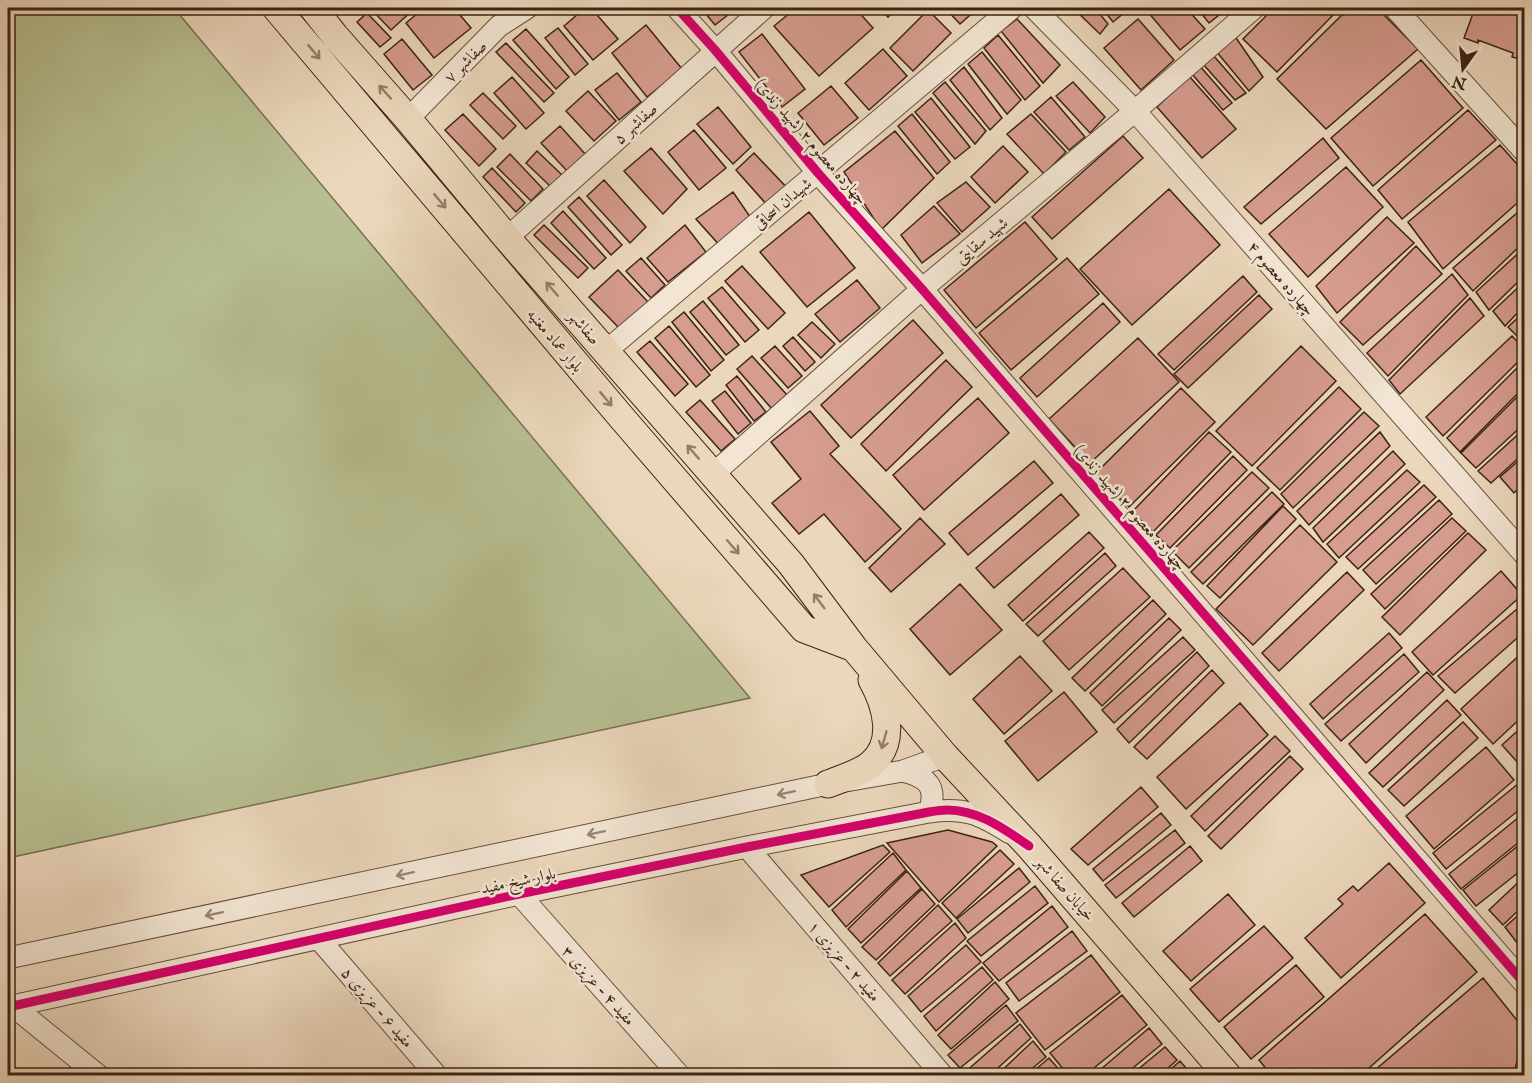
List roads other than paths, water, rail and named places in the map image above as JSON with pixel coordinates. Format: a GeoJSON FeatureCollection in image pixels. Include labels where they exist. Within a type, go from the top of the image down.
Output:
{"type":"FeatureCollection","features":[{"type":"Feature","properties":{"kind":"main road","name":"بلوار عماد مغنیه"},"geometry":{"type":"LineString","coordinates":[[276,8],[622,418],[804,629],[854,648]]}},
{"type":"Feature","properties":{"kind":"main road","name":"صفاشهر"},"geometry":{"type":"LineString","coordinates":[[313,8],[334,36],[408,119],[507,238],[790,564],[854,648]]}},
{"type":"Feature","properties":{"kind":"main road","name":"خیابان صفا شهر"},"geometry":{"type":"LineString","coordinates":[[854,648],[945,756],[1029,846],[1228,1076]]}},
{"type":"Feature","properties":{"kind":"main road"},"geometry":{"type":"LineString","coordinates":[[828,784],[871,764],[880,752],[887,735],[886,716],[879,693],[854,648]]}},
{"type":"Feature","properties":{"kind":"street","name":"صفاشهر ۷"},"geometry":{"type":"LineString","coordinates":[[408,119],[499,26],[527,8]]}},
{"type":"Feature","properties":{"kind":"street"},"geometry":{"type":"LineString","coordinates":[[677,8],[715,50]]}},
{"type":"Feature","properties":{"kind":"street","name":"صفاشهر ۵"},"geometry":{"type":"LineString","coordinates":[[507,238],[764,8]]}},
{"type":"Feature","properties":{"kind":"street","name":"شهیدان اسحاقی"},"geometry":{"type":"LineString","coordinates":[[606,351],[1012,8]]}},
{"type":"Feature","properties":{"kind":"street","name":"چهارده معصوم ۴"},"geometry":{"type":"LineString","coordinates":[[1034,8],[1135,111],[1524,554]]}},
{"type":"Feature","properties":{"kind":"street","name":"شهید سقایتی"},"geometry":{"type":"LineString","coordinates":[[712,475],[922,289],[1254,8]]}},
{"type":"Feature","properties":{"kind":"street"},"geometry":{"type":"LineString","coordinates":[[1395,8],[1524,151]]}},
{"type":"Feature","properties":{"kind":"street","name":"چهارده معصوم ۲ (شهید زندی)"},"geometry":{"type":"LineString","coordinates":[[715,50],[818,173],[922,289],[1524,983]]}},
{"type":"Feature","properties":{"kind":"street","name":"بلوار شیخ مفید"},"geometry":{"type":"LineString","coordinates":[[8,958],[828,784],[903,771],[945,756]]}},
{"type":"Feature","properties":{"kind":"street"},"geometry":{"type":"LineString","coordinates":[[903,771],[925,779],[931,789],[933,801],[928,812]]}},
{"type":"Feature","properties":{"kind":"street","name":"بلوار شیخ مفید"},"geometry":{"type":"LineString","coordinates":[[10,1007],[519,894],[928,812],[947,810],[970,813],[989,820],[1029,846]]}},
{"type":"Feature","properties":{"kind":"street","name":"مفید ۲ - عزیزی ۱"},"geometry":{"type":"LineString","coordinates":[[747,847],[943,1076]]}},
{"type":"Feature","properties":{"kind":"street","name":"مفید ۴ - عزیزی ۳"},"geometry":{"type":"LineString","coordinates":[[519,894],[680,1076]]}},
{"type":"Feature","properties":{"kind":"street","name":"مفید ۶ - عزیزی ۵"},"geometry":{"type":"LineString","coordinates":[[319,939],[437,1076]]}},
{"type":"Feature","properties":{"kind":"street"},"geometry":{"type":"LineString","coordinates":[[10,1007],[99,1076]]}}]}
